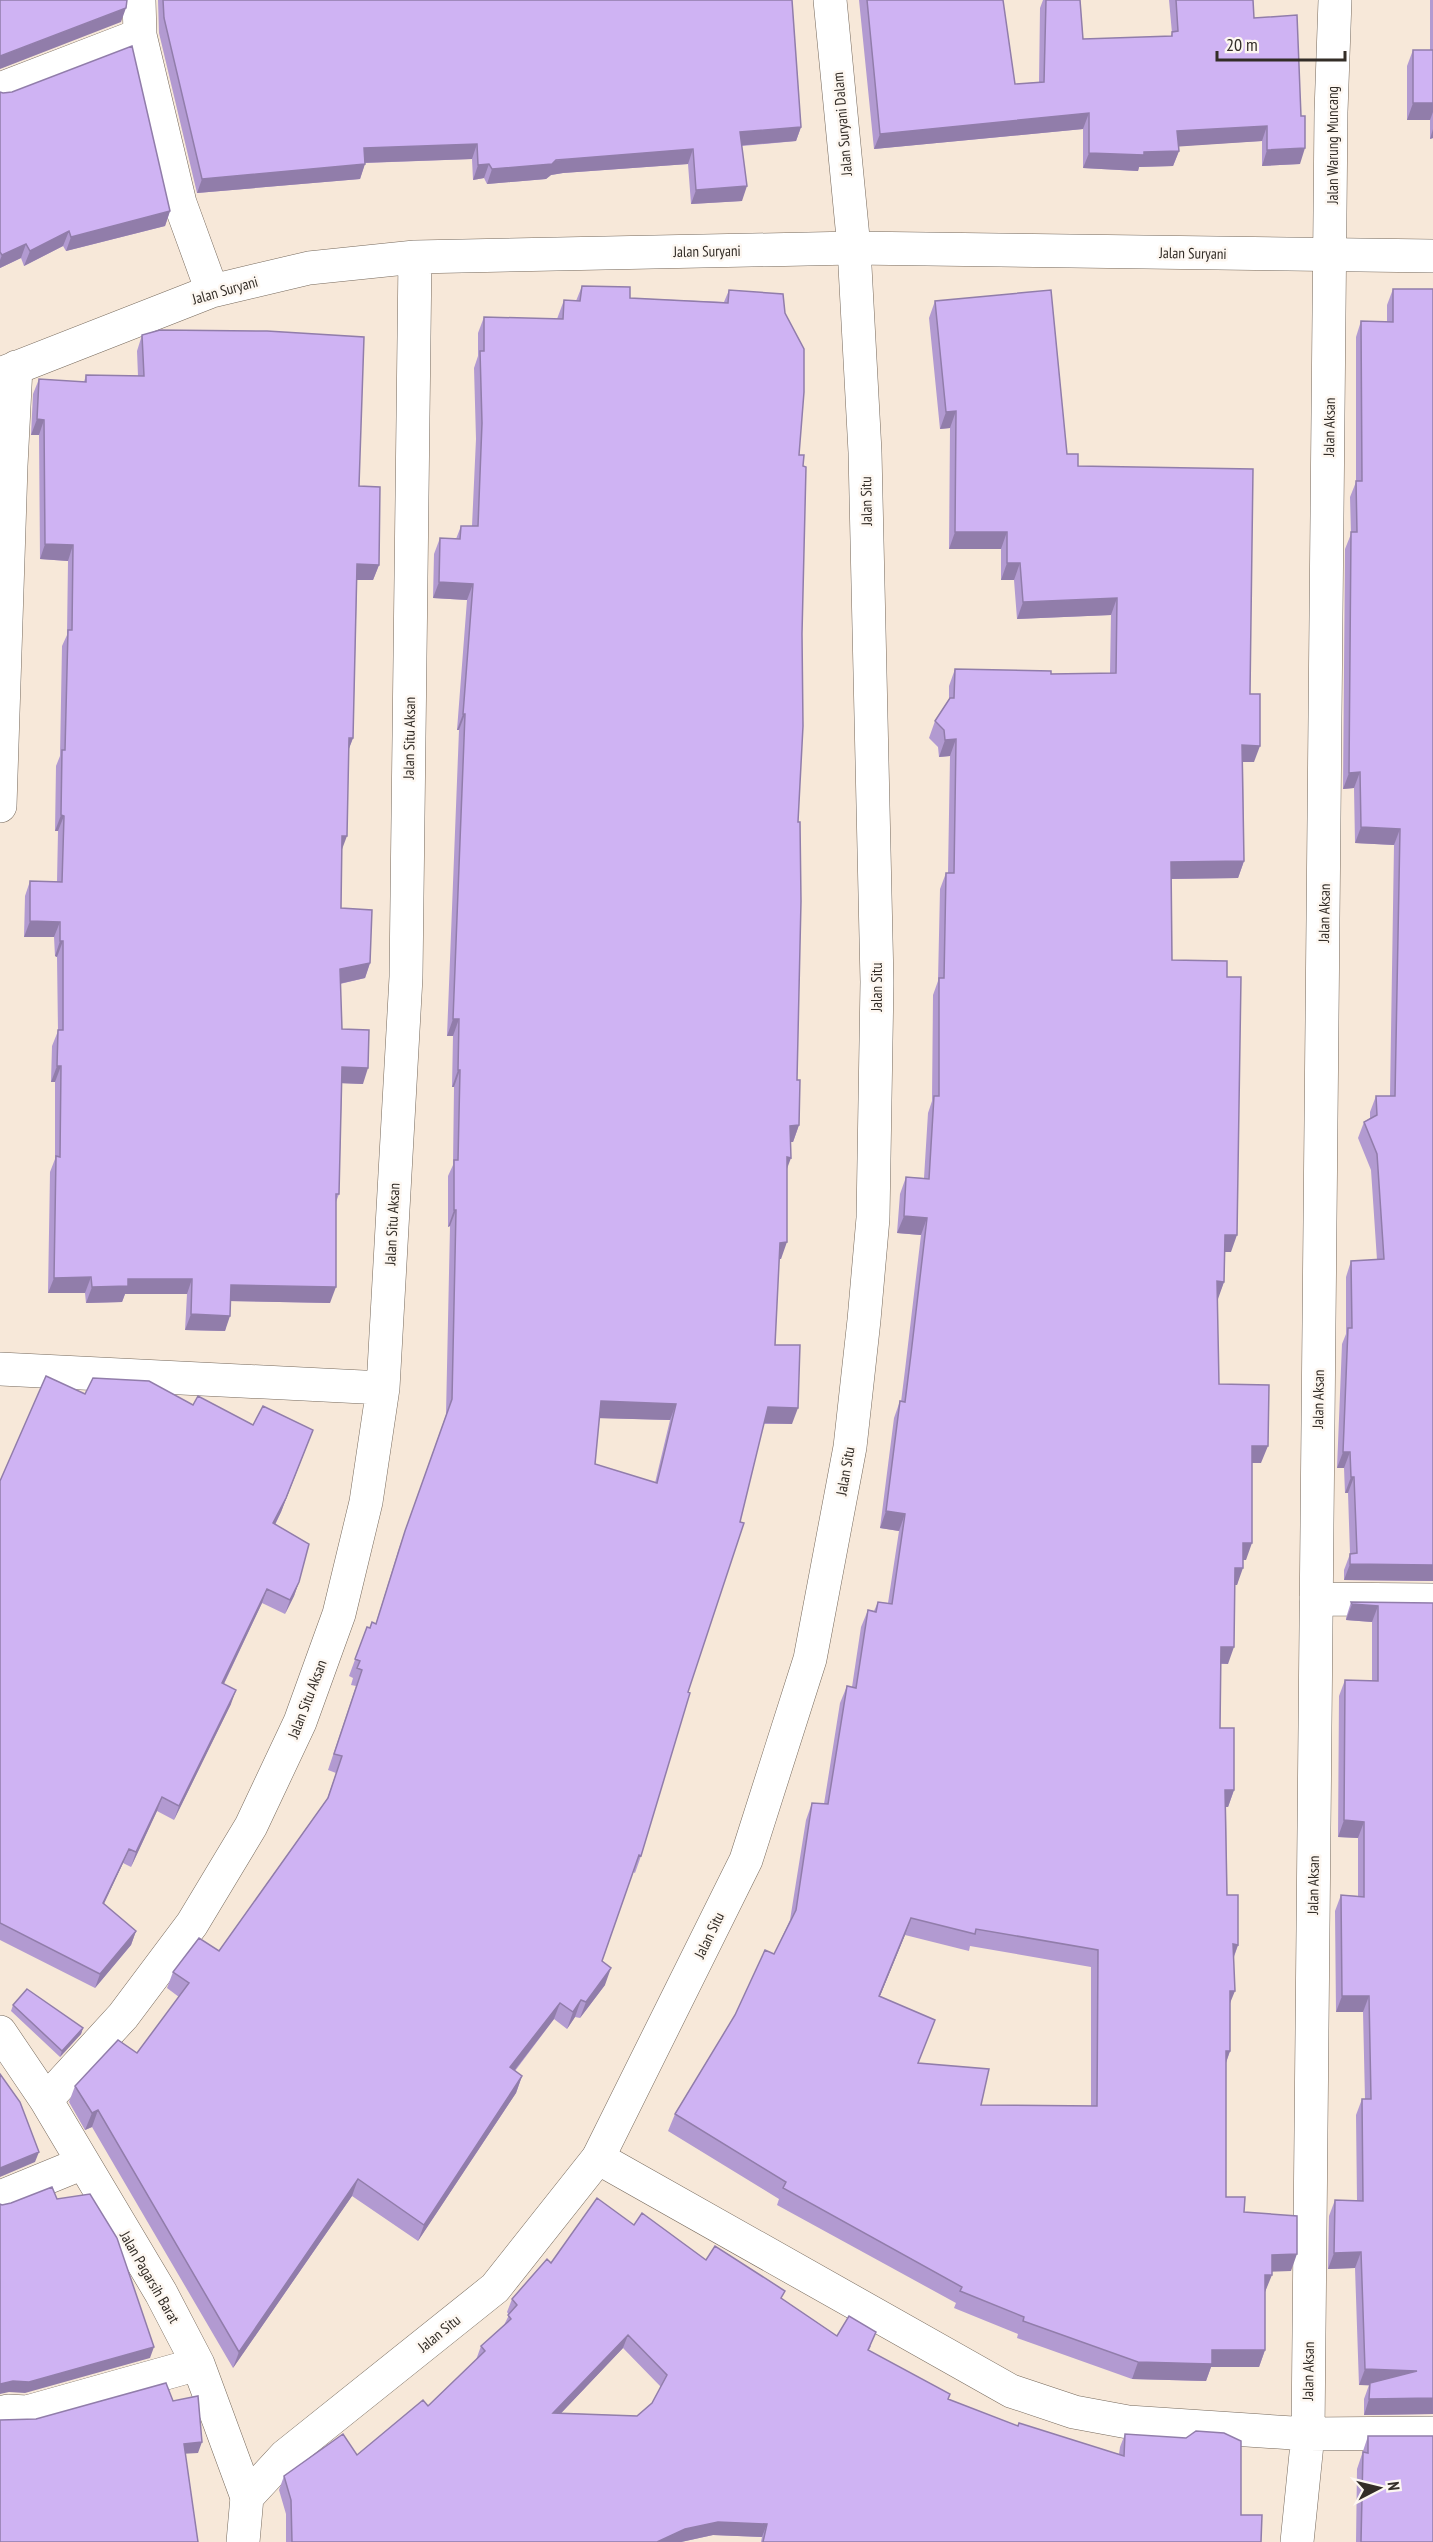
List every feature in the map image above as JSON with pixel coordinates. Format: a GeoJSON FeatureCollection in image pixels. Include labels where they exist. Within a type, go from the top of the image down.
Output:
{"type":"FeatureCollection","features":[{"type":"Feature","properties":{"kind":"street"},"geometry":{"type":"LineString","coordinates":[[139,0],[140,35],[180,203],[212,291]]}},
{"type":"Feature","properties":{"kind":"street","name":"Jalan Suryani Dalam"},"geometry":{"type":"LineString","coordinates":[[830,0],[854,248]]}},
{"type":"Feature","properties":{"kind":"street","name":"Jalan Warung Muncang"},"geometry":{"type":"LineString","coordinates":[[1331,255],[1335,0]]}},
{"type":"Feature","properties":{"kind":"street"},"geometry":{"type":"LineString","coordinates":[[0,89],[140,35]]}},
{"type":"Feature","properties":{"kind":"street","name":"Jalan Suryani"},"geometry":{"type":"LineString","coordinates":[[8,371],[212,291],[309,268],[415,257],[854,248],[1433,256]]}},
{"type":"Feature","properties":{"kind":"street","name":"Jalan Situ"},"geometry":{"type":"LineString","coordinates":[[247,2497],[285,2456],[495,2288],[598,2158],[746,1860],[810,1659],[850,1447],[873,1218],[877,982],[865,452],[854,248]]}},
{"type":"Feature","properties":{"kind":"street","name":"Jalan Aksan"},"geometry":{"type":"LineString","coordinates":[[1297,2542],[1308,2434],[1331,255]]}},
{"type":"Feature","properties":{"kind":"street","name":"Jalan Situ Aksan"},"geometry":{"type":"LineString","coordinates":[[46,2100],[123,2016],[192,1924],[251,1826],[300,1722],[339,1614],[366,1502],[383,1388],[406,977],[415,257]]}},
{"type":"Feature","properties":{"kind":"street"},"geometry":{"type":"LineString","coordinates":[[0,806],[10,466],[8,371]]}},
{"type":"Feature","properties":{"kind":"street"},"geometry":{"type":"LineString","coordinates":[[0,1369],[383,1388]]}},
{"type":"Feature","properties":{"kind":"street"},"geometry":{"type":"LineString","coordinates":[[1316,1599],[1433,1599]]}},
{"type":"Feature","properties":{"kind":"street","name":"Jalan Pagarsih Barat"},"geometry":{"type":"LineString","coordinates":[[0,2032],[46,2100],[161,2293],[198,2364],[247,2497],[243,2542]]}},
{"type":"Feature","properties":{"kind":"street"},"geometry":{"type":"LineString","coordinates":[[598,2158],[1011,2391],[1074,2412],[1128,2422],[1308,2434],[1433,2433]]}},
{"type":"Feature","properties":{"kind":"street"},"geometry":{"type":"LineString","coordinates":[[0,2197],[83,2163]]}},
{"type":"Feature","properties":{"kind":"street"},"geometry":{"type":"LineString","coordinates":[[0,2413],[8,2410],[27,2412],[198,2364]]}},
{"type":"Feature","properties":{"kind":"building"},"geometry":{"type":"Polygon","coordinates":[[[0,0],[127,0],[126,8],[0,56],[0,0]]]}},
{"type":"Feature","properties":{"kind":"building"},"geometry":{"type":"Polygon","coordinates":[[[163,0],[792,0],[801,127],[740,132],[747,186],[696,190],[693,149],[556,160],[552,164],[492,169],[489,164],[478,165],[477,144],[364,148],[365,164],[202,179],[164,18],[163,0]]]}},
{"type":"Feature","properties":{"kind":"building"},"geometry":{"type":"Polygon","coordinates":[[[867,0],[1003,0],[1015,84],[1044,82],[1046,0],[1080,0],[1083,39],[1172,36],[1172,32],[1178,31],[1176,0],[1253,0],[1254,18],[1297,15],[1301,116],[1305,116],[1305,148],[1267,150],[1267,126],[1177,131],[1179,151],[1144,152],[1144,155],[1089,153],[1089,113],[880,134],[867,0]]]}},
{"type":"Feature","properties":{"kind":"building"},"geometry":{"type":"Polygon","coordinates":[[[132,46],[170,211],[71,237],[69,231],[30,251],[26,244],[2,255],[0,252],[0,92],[12,92],[132,46]]]}},
{"type":"Feature","properties":{"kind":"building"},"geometry":{"type":"Polygon","coordinates":[[[1413,50],[1433,50],[1433,103],[1413,103],[1413,50]]]}},
{"type":"Feature","properties":{"kind":"building"},"geometry":{"type":"Polygon","coordinates":[[[582,286],[630,287],[630,298],[728,303],[729,290],[783,294],[785,313],[804,349],[804,392],[799,455],[804,455],[803,466],[806,467],[802,634],[803,726],[798,822],[800,822],[801,901],[797,1080],[800,1080],[799,1125],[790,1126],[791,1158],[787,1157],[787,1242],[780,1243],[775,1345],[800,1345],[798,1408],[768,1407],[740,1522],[744,1523],[688,1692],[690,1693],[641,1856],[639,1855],[602,1961],[611,1968],[586,2002],[581,2000],[573,2012],[560,2003],[510,2067],[522,2076],[424,2225],[358,2179],[239,2352],[98,2110],[92,2113],[75,2086],[118,2040],[137,2053],[189,1983],[173,1972],[199,1938],[219,1951],[328,1798],[342,1756],[334,1754],[362,1670],[357,1668],[360,1661],[355,1659],[367,1627],[370,1628],[372,1622],[376,1624],[405,1531],[452,1399],[456,1210],[454,1210],[454,1160],[458,1160],[460,1070],[458,1070],[459,1019],[453,1019],[465,714],[463,714],[473,584],[439,582],[440,538],[460,539],[461,526],[478,526],[482,423],[480,351],[484,351],[484,317],[563,319],[564,300],[580,301],[582,286]],[[601,1401],[595,1464],[657,1483],[676,1404],[601,1401]]]}},
{"type":"Feature","properties":{"kind":"building"},"geometry":{"type":"Polygon","coordinates":[[[1393,289],[1433,289],[1433,1565],[1350,1564],[1350,1554],[1357,1553],[1354,1477],[1351,1477],[1350,1452],[1343,1452],[1348,1328],[1352,1328],[1351,1261],[1384,1259],[1377,1154],[1364,1122],[1377,1115],[1376,1096],[1395,1096],[1400,829],[1361,827],[1360,772],[1349,773],[1351,532],[1357,532],[1356,481],[1362,481],[1361,321],[1393,322],[1393,289]]]}},
{"type":"Feature","properties":{"kind":"building"},"geometry":{"type":"Polygon","coordinates":[[[1051,290],[1067,454],[1078,454],[1078,466],[1253,469],[1250,694],[1260,694],[1260,746],[1242,745],[1244,861],[1171,862],[1172,960],[1227,961],[1227,977],[1241,977],[1237,1235],[1225,1235],[1224,1282],[1217,1281],[1219,1384],[1269,1385],[1268,1446],[1252,1446],[1252,1543],[1243,1543],[1243,1568],[1235,1568],[1234,1647],[1221,1647],[1220,1728],[1234,1728],[1234,1790],[1225,1790],[1227,1895],[1238,1895],[1238,1945],[1233,1944],[1235,1991],[1230,1991],[1230,2051],[1226,2051],[1226,2197],[1245,2197],[1244,2212],[1297,2216],[1297,2254],[1272,2255],[1272,2275],[1265,2275],[1265,2350],[1212,2350],[1212,2364],[1138,2362],[1023,2321],[1024,2317],[960,2291],[962,2287],[783,2188],[786,2182],[675,2114],[735,2015],[765,1950],[774,1954],[796,1910],[812,1803],[828,1804],[847,1686],[856,1688],[868,1610],[876,1612],[878,1602],[892,1604],[905,1514],[886,1511],[900,1401],[905,1402],[927,1218],[904,1216],[906,1177],[929,1179],[934,1096],[939,1096],[939,978],[944,978],[946,873],[954,873],[956,739],[945,740],[944,730],[935,721],[950,698],[954,698],[955,669],[1051,671],[1051,674],[1116,673],[1117,598],[1023,602],[1020,563],[1007,563],[1007,532],[955,532],[956,411],[946,412],[935,301],[1051,290]],[[911,1918],[879,1996],[935,2020],[918,2063],[989,2069],[981,2105],[1097,2106],[1098,1950],[976,1929],[975,1934],[911,1918]]]}},
{"type":"Feature","properties":{"kind":"building"},"geometry":{"type":"Polygon","coordinates":[[[160,330],[267,331],[364,337],[359,486],[380,487],[379,565],[357,564],[353,738],[349,738],[347,836],[342,836],[341,908],[372,910],[370,963],[340,969],[342,1029],[369,1030],[368,1068],[342,1067],[339,1194],[336,1194],[336,1287],[231,1285],[230,1316],[191,1314],[192,1279],[128,1279],[128,1286],[92,1287],[91,1277],[54,1278],[56,1156],[60,1157],[61,1066],[57,1066],[58,1030],[63,1030],[63,941],[60,941],[60,922],[30,921],[30,881],[62,882],[64,816],[61,815],[62,750],[65,750],[68,630],[72,630],[73,545],[45,544],[44,420],[37,419],[39,379],[86,382],[86,375],[144,376],[142,335],[160,330]]]}},
{"type":"Feature","properties":{"kind":"building"},"geometry":{"type":"Polygon","coordinates":[[[46,1376],[85,1394],[93,1378],[149,1381],[193,1405],[198,1396],[253,1425],[263,1406],[313,1430],[286,1498],[273,1523],[309,1544],[299,1582],[290,1600],[267,1589],[222,1683],[236,1690],[179,1806],[162,1797],[136,1852],[129,1849],[103,1903],[136,1931],[100,1974],[0,1923],[0,1481],[46,1376]]]}},
{"type":"Feature","properties":{"kind":"building"},"geometry":{"type":"Polygon","coordinates":[[[1351,1602],[1433,1603],[1433,2398],[1369,2399],[1370,2383],[1417,2371],[1365,2369],[1361,2252],[1334,2253],[1335,2200],[1363,2201],[1362,2099],[1371,2099],[1369,1996],[1342,1996],[1341,1895],[1364,1897],[1364,1822],[1344,1820],[1345,1680],[1378,1681],[1378,1606],[1352,1604],[1351,1602]]]}},
{"type":"Feature","properties":{"kind":"building"},"geometry":{"type":"Polygon","coordinates":[[[27,1989],[83,2028],[62,2051],[13,2005],[27,1989]]]}},
{"type":"Feature","properties":{"kind":"building"},"geometry":{"type":"Polygon","coordinates":[[[0,2074],[20,2102],[39,2152],[0,2168],[0,2074]]]}},
{"type":"Feature","properties":{"kind":"building"},"geometry":{"type":"Polygon","coordinates":[[[52,2187],[57,2199],[90,2194],[117,2238],[154,2347],[29,2382],[13,2381],[0,2384],[0,2204],[11,2203],[52,2187]]]}},
{"type":"Feature","properties":{"kind":"building"},"geometry":{"type":"Polygon","coordinates":[[[597,2198],[634,2225],[642,2213],[706,2260],[715,2246],[785,2291],[781,2298],[837,2336],[849,2316],[876,2332],[868,2350],[950,2394],[948,2399],[1018,2426],[1019,2423],[1124,2456],[1125,2434],[1186,2438],[1196,2431],[1224,2433],[1241,2441],[1241,2515],[1262,2515],[1261,2542],[763,2542],[767,2524],[718,2522],[685,2529],[657,2542],[292,2542],[291,2500],[284,2476],[343,2434],[357,2455],[423,2400],[428,2406],[485,2351],[481,2346],[511,2319],[508,2315],[517,2305],[512,2299],[547,2259],[551,2263],[597,2198]],[[628,2335],[553,2413],[637,2416],[652,2403],[667,2375],[628,2335]]]}},
{"type":"Feature","properties":{"kind":"building"},"geometry":{"type":"Polygon","coordinates":[[[166,2383],[173,2401],[198,2396],[202,2442],[184,2444],[198,2542],[0,2542],[0,2420],[36,2419],[166,2383]]]}},
{"type":"Feature","properties":{"kind":"building"},"geometry":{"type":"Polygon","coordinates":[[[1368,2436],[1433,2436],[1433,2542],[1361,2542],[1363,2452],[1368,2453],[1368,2436]]]}}]}
